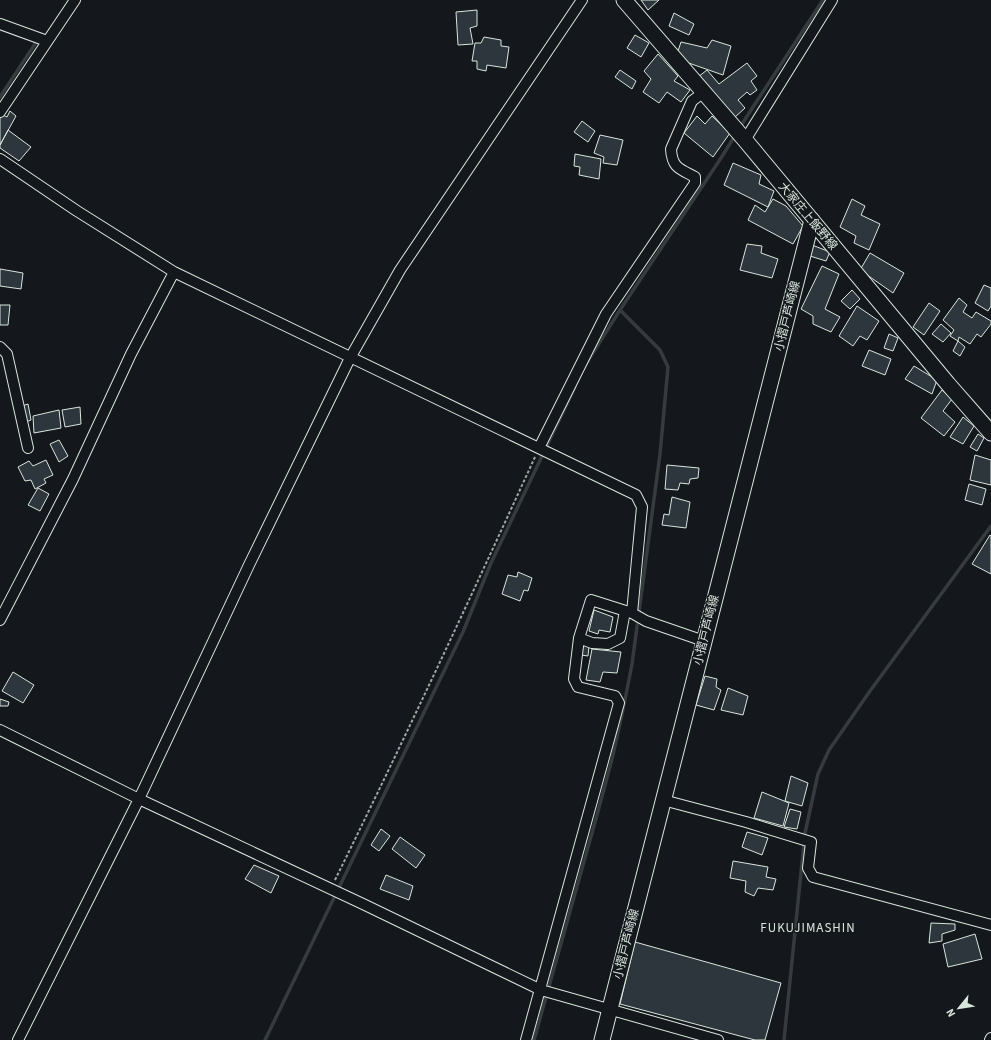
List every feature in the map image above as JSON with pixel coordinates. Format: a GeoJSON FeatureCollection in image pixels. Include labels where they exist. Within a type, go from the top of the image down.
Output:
{"type":"FeatureCollection","features":[{"type":"Feature","properties":{"kind":"main road","name":"大家庄上飯野線"},"geometry":{"type":"LineString","coordinates":[[624,0],[745,140],[948,384],[991,433]]}},
{"type":"Feature","properties":{"kind":"main road","name":"小摺戸芦崎線"},"geometry":{"type":"LineString","coordinates":[[602,1040],[812,220]]}},
{"type":"Feature","properties":{"kind":"street"},"geometry":{"type":"LineString","coordinates":[[0,112],[75,0]]}},
{"type":"Feature","properties":{"kind":"street"},"geometry":{"type":"LineString","coordinates":[[18,1040],[139,799],[249,565],[350,358],[400,270],[582,0]]}},
{"type":"Feature","properties":{"kind":"street"},"geometry":{"type":"LineString","coordinates":[[745,140],[832,0]]}},
{"type":"Feature","properties":{"kind":"street"},"geometry":{"type":"LineString","coordinates":[[0,24],[47,41]]}},
{"type":"Feature","properties":{"kind":"street"},"geometry":{"type":"LineString","coordinates":[[539,448],[606,314],[695,183],[695,177],[677,168],[671,158],[671,149],[692,101],[704,92]]}},
{"type":"Feature","properties":{"kind":"street"},"geometry":{"type":"LineString","coordinates":[[0,158],[77,211],[174,272],[636,495],[642,507],[629,612],[620,638],[608,644],[592,642],[579,638]]}},
{"type":"Feature","properties":{"kind":"street"},"geometry":{"type":"LineString","coordinates":[[0,620],[73,479],[131,354],[174,272]]}},
{"type":"Feature","properties":{"kind":"street"},"geometry":{"type":"LineString","coordinates":[[0,347],[7,354],[28,448]]}},
{"type":"Feature","properties":{"kind":"street"},"geometry":{"type":"LineString","coordinates":[[526,1040],[619,703],[615,696],[578,687],[574,680],[579,638],[591,600],[629,612],[646,621],[704,641]]}},
{"type":"Feature","properties":{"kind":"street"},"geometry":{"type":"LineString","coordinates":[[0,730],[139,799],[331,888],[541,990],[718,1040]]}},
{"type":"Feature","properties":{"kind":"street"},"geometry":{"type":"LineString","coordinates":[[663,800],[746,822],[811,842],[808,868],[813,877],[991,925]]}},
{"type":"Feature","properties":{"kind":"path"},"geometry":{"type":"LineString","coordinates":[[331,888],[474,590],[539,448]]}},
{"type":"Feature","properties":{"kind":"building"},"geometry":{"type":"Polygon","coordinates":[[[641,0],[659,0],[648,10],[641,0]]]}},
{"type":"Feature","properties":{"kind":"building"},"geometry":{"type":"Polygon","coordinates":[[[477,10],[477,26],[470,28],[473,44],[458,45],[456,12],[477,10]]]}},
{"type":"Feature","properties":{"kind":"building"},"geometry":{"type":"Polygon","coordinates":[[[674,13],[694,24],[689,35],[669,26],[674,13]]]}},
{"type":"Feature","properties":{"kind":"building"},"geometry":{"type":"Polygon","coordinates":[[[635,35],[649,43],[641,57],[627,48],[635,35]]]}},
{"type":"Feature","properties":{"kind":"building"},"geometry":{"type":"Polygon","coordinates":[[[484,37],[501,40],[501,46],[509,47],[506,68],[487,65],[486,71],[477,69],[477,61],[472,61],[475,43],[481,43],[484,37]]]}},
{"type":"Feature","properties":{"kind":"building"},"geometry":{"type":"Polygon","coordinates":[[[712,40],[731,46],[723,75],[683,61],[677,54],[681,42],[707,48],[712,40]]]}},
{"type":"Feature","properties":{"kind":"building"},"geometry":{"type":"Polygon","coordinates":[[[658,54],[678,76],[674,81],[690,90],[681,102],[667,92],[659,103],[643,92],[651,79],[644,71],[658,54]]]}},
{"type":"Feature","properties":{"kind":"building"},"geometry":{"type":"Polygon","coordinates":[[[747,63],[757,76],[751,81],[757,90],[750,95],[747,92],[738,100],[745,108],[734,118],[698,77],[707,70],[719,84],[747,63]]]}},
{"type":"Feature","properties":{"kind":"building"},"geometry":{"type":"Polygon","coordinates":[[[620,70],[636,81],[632,89],[615,77],[620,70]]]}},
{"type":"Feature","properties":{"kind":"building"},"geometry":{"type":"Polygon","coordinates":[[[10,111],[16,116],[0,145],[0,116],[1,114],[7,117],[10,111]]]}},
{"type":"Feature","properties":{"kind":"building"},"geometry":{"type":"Polygon","coordinates":[[[697,116],[705,124],[712,116],[730,133],[713,157],[684,133],[697,116]]]}},
{"type":"Feature","properties":{"kind":"building"},"geometry":{"type":"Polygon","coordinates":[[[582,121],[595,131],[588,142],[574,132],[582,121]]]}},
{"type":"Feature","properties":{"kind":"building"},"geometry":{"type":"Polygon","coordinates":[[[8,130],[31,147],[19,161],[0,148],[0,145],[8,130]]]}},
{"type":"Feature","properties":{"kind":"building"},"geometry":{"type":"Polygon","coordinates":[[[600,135],[623,140],[617,165],[603,163],[604,157],[594,153],[600,135]]]}},
{"type":"Feature","properties":{"kind":"building"},"geometry":{"type":"Polygon","coordinates":[[[575,154],[601,159],[599,179],[579,175],[580,167],[574,166],[575,154]]]}},
{"type":"Feature","properties":{"kind":"building"},"geometry":{"type":"Polygon","coordinates":[[[733,163],[761,175],[759,184],[774,191],[768,207],[724,185],[733,163]]]}},
{"type":"Feature","properties":{"kind":"building"},"geometry":{"type":"Polygon","coordinates":[[[773,199],[786,206],[803,226],[793,244],[748,220],[755,205],[765,212],[773,199]]]}},
{"type":"Feature","properties":{"kind":"building"},"geometry":{"type":"Polygon","coordinates":[[[852,199],[865,206],[861,215],[880,224],[869,250],[854,243],[856,236],[840,227],[852,199]]]}},
{"type":"Feature","properties":{"kind":"building"},"geometry":{"type":"Polygon","coordinates":[[[747,244],[762,246],[761,253],[778,259],[772,278],[740,270],[747,244]]]}},
{"type":"Feature","properties":{"kind":"building"},"geometry":{"type":"Polygon","coordinates":[[[812,245],[830,252],[826,261],[810,256],[812,245]]]}},
{"type":"Feature","properties":{"kind":"building"},"geometry":{"type":"Polygon","coordinates":[[[870,253],[904,273],[893,293],[860,270],[870,253]]]}},
{"type":"Feature","properties":{"kind":"building"},"geometry":{"type":"Polygon","coordinates":[[[822,266],[839,274],[825,309],[840,317],[831,332],[813,324],[813,316],[801,309],[822,266]]]}},
{"type":"Feature","properties":{"kind":"building"},"geometry":{"type":"Polygon","coordinates":[[[0,269],[23,273],[21,289],[0,286],[0,269]]]}},
{"type":"Feature","properties":{"kind":"building"},"geometry":{"type":"Polygon","coordinates":[[[984,285],[991,288],[991,306],[988,311],[975,303],[984,285]]]}},
{"type":"Feature","properties":{"kind":"building"},"geometry":{"type":"Polygon","coordinates":[[[852,290],[860,299],[850,309],[841,301],[852,290]]]}},
{"type":"Feature","properties":{"kind":"building"},"geometry":{"type":"Polygon","coordinates":[[[959,298],[967,305],[963,312],[972,318],[976,312],[991,321],[991,324],[981,337],[977,334],[970,344],[959,337],[958,341],[950,336],[954,330],[943,320],[959,298]]]}},
{"type":"Feature","properties":{"kind":"building"},"geometry":{"type":"Polygon","coordinates":[[[929,303],[940,311],[924,335],[913,327],[929,303]]]}},
{"type":"Feature","properties":{"kind":"building"},"geometry":{"type":"Polygon","coordinates":[[[0,305],[10,305],[8,325],[0,325],[0,305]]]}},
{"type":"Feature","properties":{"kind":"building"},"geometry":{"type":"Polygon","coordinates":[[[857,306],[879,321],[867,340],[860,336],[853,346],[839,336],[857,306]]]}},
{"type":"Feature","properties":{"kind":"building"},"geometry":{"type":"Polygon","coordinates":[[[941,324],[951,333],[943,342],[932,334],[941,324]]]}},
{"type":"Feature","properties":{"kind":"building"},"geometry":{"type":"Polygon","coordinates":[[[889,334],[898,338],[893,351],[884,348],[889,334]]]}},
{"type":"Feature","properties":{"kind":"building"},"geometry":{"type":"Polygon","coordinates":[[[958,341],[965,347],[960,356],[953,351],[958,341]]]}},
{"type":"Feature","properties":{"kind":"building"},"geometry":{"type":"Polygon","coordinates":[[[869,350],[891,359],[885,375],[862,366],[869,350]]]}},
{"type":"Feature","properties":{"kind":"building"},"geometry":{"type":"Polygon","coordinates":[[[914,366],[937,380],[932,394],[905,379],[914,366]]]}},
{"type":"Feature","properties":{"kind":"building"},"geometry":{"type":"Polygon","coordinates":[[[942,390],[952,399],[943,411],[955,422],[944,436],[921,418],[942,390]]]}},
{"type":"Feature","properties":{"kind":"building"},"geometry":{"type":"Polygon","coordinates":[[[28,404],[31,420],[26,422],[22,406],[28,404]]]}},
{"type":"Feature","properties":{"kind":"building"},"geometry":{"type":"Polygon","coordinates":[[[80,407],[81,424],[65,427],[62,410],[80,407]]]}},
{"type":"Feature","properties":{"kind":"building"},"geometry":{"type":"Polygon","coordinates":[[[59,410],[61,428],[34,433],[33,416],[59,410]]]}},
{"type":"Feature","properties":{"kind":"building"},"geometry":{"type":"Polygon","coordinates":[[[963,417],[974,426],[963,444],[950,437],[963,417]]]}},
{"type":"Feature","properties":{"kind":"building"},"geometry":{"type":"Polygon","coordinates":[[[978,434],[984,438],[977,451],[970,447],[978,434]]]}},
{"type":"Feature","properties":{"kind":"building"},"geometry":{"type":"Polygon","coordinates":[[[59,440],[68,456],[59,462],[50,444],[59,440]]]}},
{"type":"Feature","properties":{"kind":"building"},"geometry":{"type":"Polygon","coordinates":[[[975,455],[991,460],[991,485],[970,480],[975,455]]]}},
{"type":"Feature","properties":{"kind":"building"},"geometry":{"type":"Polygon","coordinates":[[[46,460],[53,475],[44,479],[46,483],[35,489],[31,480],[25,481],[18,467],[29,461],[33,466],[46,460]]]}},
{"type":"Feature","properties":{"kind":"building"},"geometry":{"type":"Polygon","coordinates":[[[667,465],[699,468],[698,478],[690,479],[689,484],[680,483],[678,490],[665,489],[667,465]]]}},
{"type":"Feature","properties":{"kind":"building"},"geometry":{"type":"Polygon","coordinates":[[[969,484],[986,489],[982,505],[965,500],[969,484]]]}},
{"type":"Feature","properties":{"kind":"building"},"geometry":{"type":"Polygon","coordinates":[[[38,488],[49,494],[40,511],[28,505],[38,488]]]}},
{"type":"Feature","properties":{"kind":"building"},"geometry":{"type":"Polygon","coordinates":[[[672,497],[690,502],[686,528],[662,525],[664,514],[669,515],[672,497]]]}},
{"type":"Feature","properties":{"kind":"building"},"geometry":{"type":"Polygon","coordinates":[[[990,535],[991,536],[991,574],[972,564],[990,535]]]}},
{"type":"Feature","properties":{"kind":"building"},"geometry":{"type":"Polygon","coordinates":[[[518,572],[532,578],[528,591],[524,590],[520,601],[502,594],[508,575],[517,577],[518,572]]]}},
{"type":"Feature","properties":{"kind":"building"},"geometry":{"type":"Polygon","coordinates":[[[594,610],[613,617],[610,632],[599,630],[598,634],[589,631],[594,610]]]}},
{"type":"Feature","properties":{"kind":"building"},"geometry":{"type":"Polygon","coordinates":[[[583,643],[589,646],[588,656],[581,655],[583,643]]]}},
{"type":"Feature","properties":{"kind":"building"},"geometry":{"type":"Polygon","coordinates":[[[592,649],[621,652],[617,673],[603,672],[600,682],[586,680],[592,649]]]}},
{"type":"Feature","properties":{"kind":"building"},"geometry":{"type":"Polygon","coordinates":[[[13,672],[34,685],[23,703],[2,691],[13,672]]]}},
{"type":"Feature","properties":{"kind":"building"},"geometry":{"type":"Polygon","coordinates":[[[705,676],[717,679],[716,687],[721,690],[714,710],[696,705],[705,676]]]}},
{"type":"Feature","properties":{"kind":"building"},"geometry":{"type":"Polygon","coordinates":[[[728,688],[748,696],[743,715],[721,710],[728,688]]]}},
{"type":"Feature","properties":{"kind":"building"},"geometry":{"type":"Polygon","coordinates":[[[0,699],[9,702],[8,706],[0,706],[0,699]]]}},
{"type":"Feature","properties":{"kind":"building"},"geometry":{"type":"Polygon","coordinates":[[[791,776],[808,783],[802,806],[785,801],[791,776]]]}},
{"type":"Feature","properties":{"kind":"building"},"geometry":{"type":"Polygon","coordinates":[[[762,792],[789,803],[783,826],[754,818],[762,792]]]}},
{"type":"Feature","properties":{"kind":"building"},"geometry":{"type":"Polygon","coordinates":[[[790,809],[801,812],[797,829],[784,827],[790,809]]]}},
{"type":"Feature","properties":{"kind":"building"},"geometry":{"type":"Polygon","coordinates":[[[381,829],[390,836],[379,851],[371,845],[381,829]]]}},
{"type":"Feature","properties":{"kind":"building"},"geometry":{"type":"Polygon","coordinates":[[[747,832],[768,838],[762,855],[742,847],[747,832]]]}},
{"type":"Feature","properties":{"kind":"building"},"geometry":{"type":"Polygon","coordinates":[[[400,837],[425,855],[416,868],[392,849],[400,837]]]}},
{"type":"Feature","properties":{"kind":"building"},"geometry":{"type":"Polygon","coordinates":[[[733,861],[768,867],[766,877],[776,879],[773,890],[758,888],[754,896],[745,892],[746,881],[730,878],[733,861]]]}},
{"type":"Feature","properties":{"kind":"building"},"geometry":{"type":"Polygon","coordinates":[[[254,865],[279,876],[271,893],[245,879],[254,865]]]}},
{"type":"Feature","properties":{"kind":"building"},"geometry":{"type":"Polygon","coordinates":[[[386,875],[413,886],[409,900],[380,889],[386,875]]]}},
{"type":"Feature","properties":{"kind":"building"},"geometry":{"type":"Polygon","coordinates":[[[931,923],[955,924],[955,930],[942,934],[942,941],[929,943],[931,923]]]}},
{"type":"Feature","properties":{"kind":"building"},"geometry":{"type":"Polygon","coordinates":[[[975,934],[982,959],[948,967],[943,944],[975,934]]]}},
{"type":"Feature","properties":{"kind":"building"},"geometry":{"type":"Polygon","coordinates":[[[635,942],[781,983],[765,1040],[755,1040],[620,1004],[635,942]]]}},
{"type":"Feature","properties":{"kind":"waterway"},"geometry":{"type":"LineString","coordinates":[[740,127],[823,0]]}},
{"type":"Feature","properties":{"kind":"waterway"},"geometry":{"type":"LineString","coordinates":[[0,97],[35,44]]}},
{"type":"Feature","properties":{"kind":"waterway"},"geometry":{"type":"LineString","coordinates":[[586,364],[736,134]]}},
{"type":"Feature","properties":{"kind":"waterway"},"geometry":{"type":"LineString","coordinates":[[534,1040],[597,815],[612,759],[624,705],[632,664],[660,454],[668,367],[660,350],[620,310]]}},
{"type":"Feature","properties":{"kind":"waterway"},"geometry":{"type":"LineString","coordinates":[[265,1040],[463,632],[491,563],[575,387]]}},
{"type":"Feature","properties":{"kind":"waterway"},"geometry":{"type":"LineString","coordinates":[[784,1040],[805,833],[818,774],[829,750],[870,691],[991,526]]}},
{"type":"Feature","properties":{"kind":"district","name":"FUKUJIMASHIN"},"geometry":{"type":"Point","coordinates":[808,927]}}]}
